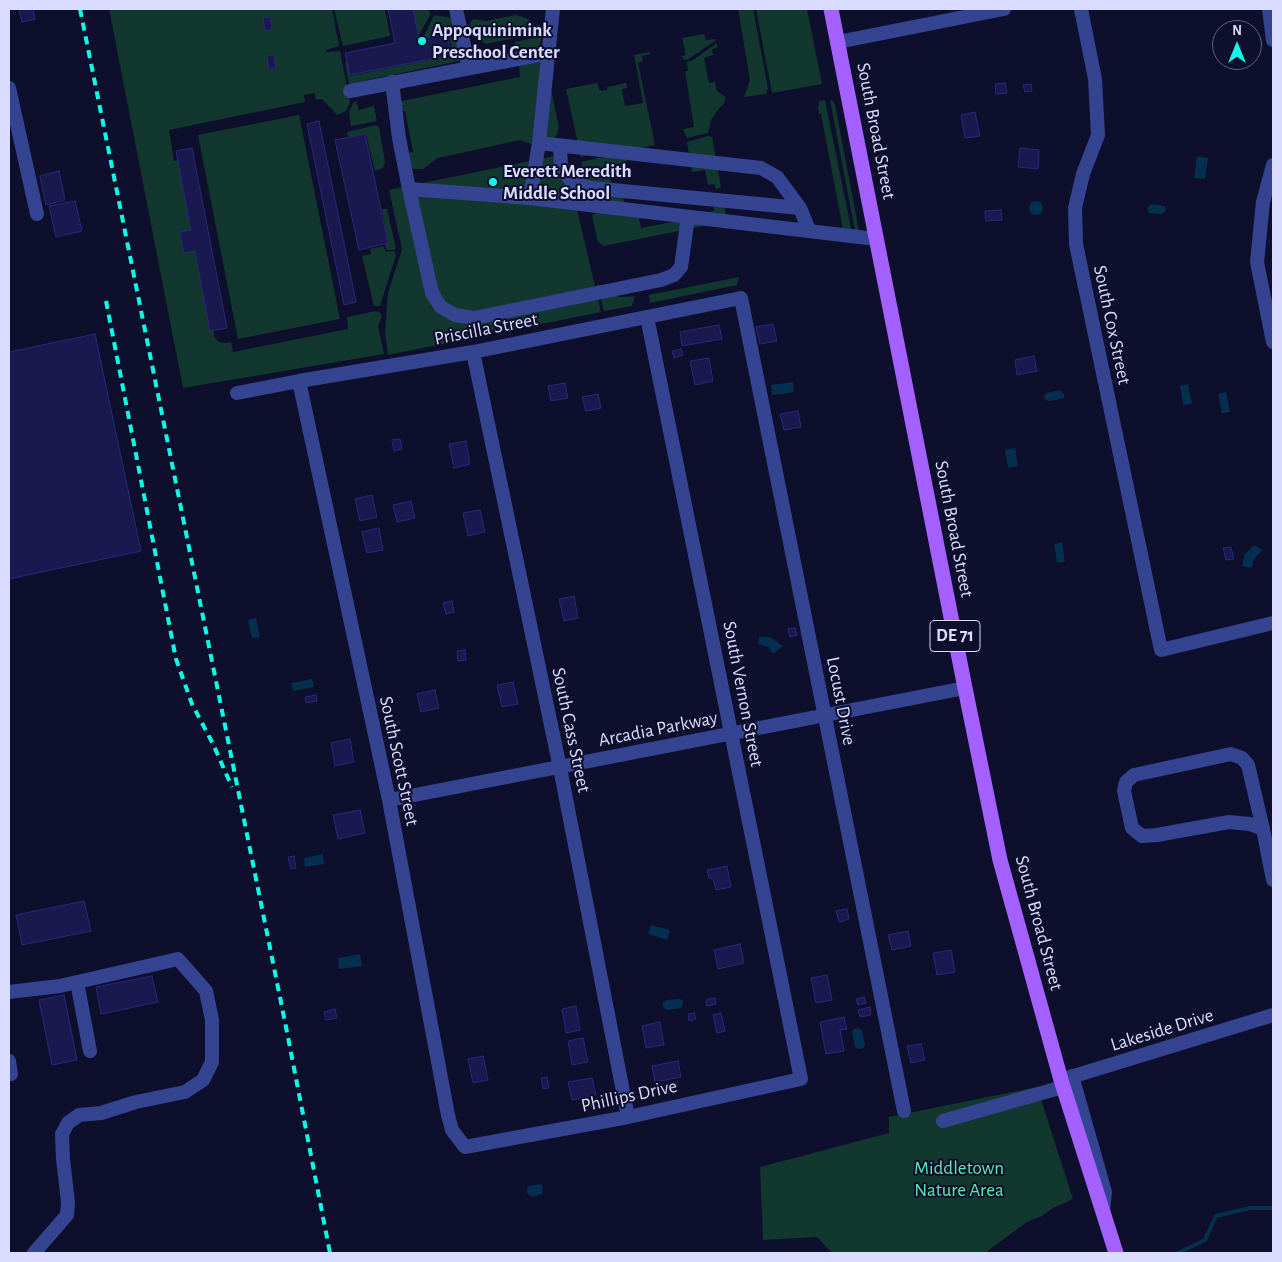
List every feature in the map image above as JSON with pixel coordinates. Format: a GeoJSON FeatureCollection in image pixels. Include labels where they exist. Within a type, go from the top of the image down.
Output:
{"type":"FeatureCollection","features":[{"type":"Feature","properties":{"kind":"main road","name":"South Broad Street"},"geometry":{"type":"LineString","coordinates":[[831,9],[1000,860],[1103,1215],[1116,1253]]}},
{"type":"Feature","properties":{"kind":"street"},"geometry":{"type":"LineString","coordinates":[[456,9],[469,68]]}},
{"type":"Feature","properties":{"kind":"street"},"geometry":{"type":"LineString","coordinates":[[530,198],[539,143],[553,9]]}},
{"type":"Feature","properties":{"kind":"street"},"geometry":{"type":"LineString","coordinates":[[838,42],[1004,9]]}},
{"type":"Feature","properties":{"kind":"street","name":"South Cox Street"},"geometry":{"type":"LineString","coordinates":[[1081,9],[1095,79],[1098,134],[1075,208],[1076,244],[1161,650],[1273,623]]}},
{"type":"Feature","properties":{"kind":"street"},"geometry":{"type":"LineString","coordinates":[[1269,9],[1273,40]]}},
{"type":"Feature","properties":{"kind":"street"},"geometry":{"type":"LineString","coordinates":[[350,91],[549,53]]}},
{"type":"Feature","properties":{"kind":"street"},"geometry":{"type":"LineString","coordinates":[[392,82],[399,138],[432,293],[441,307],[455,315],[474,318],[674,276],[682,267],[688,217]]}},
{"type":"Feature","properties":{"kind":"street"},"geometry":{"type":"LineString","coordinates":[[9,88],[37,214]]}},
{"type":"Feature","properties":{"kind":"street"},"geometry":{"type":"LineString","coordinates":[[539,143],[761,168],[777,177],[800,208],[809,230]]}},
{"type":"Feature","properties":{"kind":"street"},"geometry":{"type":"LineString","coordinates":[[560,146],[561,167],[574,183],[592,188],[800,208]]}},
{"type":"Feature","properties":{"kind":"street"},"geometry":{"type":"LineString","coordinates":[[1273,164],[1263,202],[1257,262],[1273,342]]}},
{"type":"Feature","properties":{"kind":"street"},"geometry":{"type":"LineString","coordinates":[[409,189],[530,198],[876,239]]}},
{"type":"Feature","properties":{"kind":"street","name":"Priscilla Street"},"geometry":{"type":"LineString","coordinates":[[237,393],[473,352],[741,298]]}},
{"type":"Feature","properties":{"kind":"street","name":"Locust Drive"},"geometry":{"type":"LineString","coordinates":[[741,298],[904,1111]]}},
{"type":"Feature","properties":{"kind":"street","name":"South Vernon Street"},"geometry":{"type":"LineString","coordinates":[[647,317],[801,1079]]}},
{"type":"Feature","properties":{"kind":"street","name":"South Cass Street"},"geometry":{"type":"LineString","coordinates":[[473,352],[560,768],[628,1117]]}},
{"type":"Feature","properties":{"kind":"street","name":"South Scott Street"},"geometry":{"type":"LineString","coordinates":[[299,381],[389,800],[448,1115],[452,1130],[465,1147]]}},
{"type":"Feature","properties":{"kind":"street","name":"Arcadia Parkway"},"geometry":{"type":"LineString","coordinates":[[389,800],[965,688]]}},
{"type":"Feature","properties":{"kind":"street"},"geometry":{"type":"LineString","coordinates":[[1263,828],[1250,824],[1229,822],[1142,836],[1132,828],[1124,791],[1126,782],[1134,775],[1230,754],[1242,758],[1248,765],[1263,828],[1273,880]]}},
{"type":"Feature","properties":{"kind":"street"},"geometry":{"type":"LineString","coordinates":[[9,992],[60,986],[178,959],[206,991],[212,1020],[212,1062],[203,1080],[185,1092],[136,1102],[101,1113],[79,1116],[68,1124],[62,1134],[62,1159],[68,1202],[67,1216],[34,1253]]}},
{"type":"Feature","properties":{"kind":"street"},"geometry":{"type":"LineString","coordinates":[[77,982],[90,1051]]}},
{"type":"Feature","properties":{"kind":"street","name":"Lakeside Drive"},"geometry":{"type":"LineString","coordinates":[[943,1121],[1273,1015]]}},
{"type":"Feature","properties":{"kind":"street","name":"Phillips Drive"},"geometry":{"type":"LineString","coordinates":[[465,1147],[628,1117],[801,1079]]}},
{"type":"Feature","properties":{"kind":"green space"},"geometry":{"type":"Polygon","coordinates":[[[109,9],[332,9],[339,46],[326,50],[327,52],[340,51],[350,102],[346,111],[337,115],[322,99],[316,100],[315,93],[304,95],[305,102],[169,130],[174,161],[178,160],[191,230],[180,233],[184,253],[195,251],[210,331],[214,331],[214,337],[219,342],[231,342],[233,352],[348,329],[347,317],[376,311],[382,317],[378,326],[384,354],[183,388],[109,9]]]}},
{"type":"Feature","properties":{"kind":"green space"},"geometry":{"type":"Polygon","coordinates":[[[334,9],[385,9],[390,36],[343,46],[334,9]]]}},
{"type":"Feature","properties":{"kind":"green space"},"geometry":{"type":"Polygon","coordinates":[[[413,9],[426,9],[431,13],[418,37],[413,9]]]}},
{"type":"Feature","properties":{"kind":"green space"},"geometry":{"type":"Polygon","coordinates":[[[738,9],[753,9],[768,88],[766,94],[744,97],[750,80],[738,9]]]}},
{"type":"Feature","properties":{"kind":"green space"},"geometry":{"type":"Polygon","coordinates":[[[756,9],[807,9],[822,84],[772,93],[756,9]]]}},
{"type":"Feature","properties":{"kind":"green space"},"geometry":{"type":"Polygon","coordinates":[[[434,15],[464,20],[466,22],[473,58],[349,84],[345,62],[347,62],[350,76],[453,55],[448,33],[423,38],[434,15]]]}},
{"type":"Feature","properties":{"kind":"green space"},"geometry":{"type":"Polygon","coordinates":[[[516,15],[526,18],[534,24],[538,33],[486,44],[472,36],[470,23],[473,19],[486,21],[516,15]]]}},
{"type":"Feature","properties":{"kind":"green space"},"geometry":{"type":"Polygon","coordinates":[[[704,34],[706,40],[715,39],[715,41],[687,60],[683,59],[682,56],[686,55],[682,38],[704,34]]]}},
{"type":"Feature","properties":{"kind":"green space"},"geometry":{"type":"Polygon","coordinates":[[[542,36],[540,45],[537,48],[517,53],[515,42],[542,36]]]}},
{"type":"Feature","properties":{"kind":"green space"},"geometry":{"type":"Polygon","coordinates":[[[717,43],[717,48],[712,49],[713,55],[704,58],[709,83],[715,82],[717,91],[726,97],[723,105],[711,120],[708,133],[687,138],[683,129],[694,127],[685,71],[688,71],[687,62],[690,60],[690,62],[717,43]]]}},
{"type":"Feature","properties":{"kind":"green space"},"geometry":{"type":"Polygon","coordinates":[[[649,52],[651,54],[642,56],[643,61],[638,63],[655,145],[640,148],[630,147],[581,157],[566,89],[597,83],[600,91],[607,90],[607,87],[626,83],[627,88],[622,89],[625,106],[643,103],[634,55],[649,52]]]}},
{"type":"Feature","properties":{"kind":"green space"},"geometry":{"type":"Polygon","coordinates":[[[536,62],[546,64],[559,128],[557,135],[552,140],[531,144],[520,140],[438,158],[423,169],[414,169],[406,166],[403,154],[413,152],[405,111],[395,112],[397,102],[520,77],[519,65],[536,62]]]}},
{"type":"Feature","properties":{"kind":"green space"},"geometry":{"type":"Polygon","coordinates":[[[825,100],[853,238],[844,235],[821,114],[819,114],[819,101],[825,100]]]}},
{"type":"Feature","properties":{"kind":"green space"},"geometry":{"type":"Polygon","coordinates":[[[830,100],[835,104],[859,231],[856,236],[830,100]]]}},
{"type":"Feature","properties":{"kind":"green space"},"geometry":{"type":"Polygon","coordinates":[[[356,101],[359,110],[374,106],[377,121],[351,126],[349,112],[356,101]]]}},
{"type":"Feature","properties":{"kind":"green space"},"geometry":{"type":"Polygon","coordinates":[[[299,115],[340,319],[238,339],[198,135],[299,115]]]}},
{"type":"Feature","properties":{"kind":"green space"},"geometry":{"type":"Polygon","coordinates":[[[376,125],[379,127],[385,162],[383,168],[375,171],[366,134],[348,137],[347,132],[376,125]]]}},
{"type":"Feature","properties":{"kind":"green space"},"geometry":{"type":"Polygon","coordinates":[[[708,136],[712,137],[721,187],[716,189],[714,184],[708,185],[705,170],[692,172],[687,142],[708,136]]]}},
{"type":"Feature","properties":{"kind":"green space"},"geometry":{"type":"Polygon","coordinates":[[[626,152],[627,162],[608,166],[612,187],[623,195],[624,202],[591,209],[581,162],[626,152]]]}},
{"type":"Feature","properties":{"kind":"green space"},"geometry":{"type":"Polygon","coordinates":[[[559,155],[565,158],[601,312],[388,355],[385,333],[388,293],[402,249],[389,190],[559,155]]]}},
{"type":"Feature","properties":{"kind":"green space"},"geometry":{"type":"Polygon","coordinates":[[[711,196],[722,196],[727,219],[724,222],[604,246],[598,242],[592,216],[594,214],[625,207],[638,212],[641,228],[698,217],[698,214],[714,211],[711,196]]]}},
{"type":"Feature","properties":{"kind":"green space"},"geometry":{"type":"Polygon","coordinates":[[[382,209],[387,209],[396,248],[394,250],[386,250],[385,243],[388,242],[382,209]]]}},
{"type":"Feature","properties":{"kind":"green space"},"geometry":{"type":"Polygon","coordinates":[[[383,246],[386,252],[394,251],[396,255],[380,306],[374,306],[362,256],[371,254],[370,249],[383,246]]]}},
{"type":"Feature","properties":{"kind":"green space"},"geometry":{"type":"Polygon","coordinates":[[[739,277],[737,285],[650,303],[649,295],[739,277]]]}},
{"type":"Feature","properties":{"kind":"green space"},"geometry":{"type":"Polygon","coordinates":[[[597,284],[620,297],[635,296],[632,306],[604,311],[597,284]]]}},
{"type":"Feature","properties":{"kind":"green space","name":"Middletown Nature Area"},"geometry":{"type":"Polygon","coordinates":[[[1037,1087],[1073,1199],[1027,1222],[985,1253],[832,1253],[817,1237],[763,1240],[760,1167],[889,1133],[889,1117],[1037,1087]]]}},
{"type":"Feature","properties":{"kind":"water"},"geometry":{"type":"Polygon","coordinates":[[[1197,156],[1208,158],[1205,179],[1194,178],[1197,156]]]}},
{"type":"Feature","properties":{"kind":"water"},"geometry":{"type":"Polygon","coordinates":[[[1033,201],[1039,201],[1043,208],[1039,215],[1033,215],[1029,211],[1029,205],[1033,201]]]}},
{"type":"Feature","properties":{"kind":"water"},"geometry":{"type":"Polygon","coordinates":[[[1151,204],[1165,206],[1166,211],[1162,214],[1149,213],[1147,208],[1151,204]]]}},
{"type":"Feature","properties":{"kind":"water"},"geometry":{"type":"Polygon","coordinates":[[[793,382],[794,392],[772,395],[771,385],[793,382]]]}},
{"type":"Feature","properties":{"kind":"water"},"geometry":{"type":"Polygon","coordinates":[[[1188,384],[1192,404],[1183,405],[1180,386],[1188,384]]]}},
{"type":"Feature","properties":{"kind":"water"},"geometry":{"type":"Polygon","coordinates":[[[1060,390],[1064,394],[1064,398],[1050,401],[1045,400],[1044,396],[1047,393],[1060,390]]]}},
{"type":"Feature","properties":{"kind":"water"},"geometry":{"type":"Polygon","coordinates":[[[1226,392],[1230,412],[1222,413],[1218,394],[1226,392]]]}},
{"type":"Feature","properties":{"kind":"water"},"geometry":{"type":"Polygon","coordinates":[[[1015,448],[1018,466],[1008,468],[1005,450],[1015,448]]]}},
{"type":"Feature","properties":{"kind":"water"},"geometry":{"type":"Polygon","coordinates":[[[1062,542],[1065,562],[1057,563],[1054,544],[1062,542]]]}},
{"type":"Feature","properties":{"kind":"water"},"geometry":{"type":"Polygon","coordinates":[[[1254,545],[1262,550],[1253,561],[1252,568],[1242,566],[1245,554],[1254,545]]]}},
{"type":"Feature","properties":{"kind":"water"},"geometry":{"type":"Polygon","coordinates":[[[256,618],[260,637],[252,638],[248,620],[256,618]]]}},
{"type":"Feature","properties":{"kind":"water"},"geometry":{"type":"Polygon","coordinates":[[[759,637],[770,637],[783,646],[773,654],[768,647],[758,644],[759,637]]]}},
{"type":"Feature","properties":{"kind":"water"},"geometry":{"type":"Polygon","coordinates":[[[312,679],[314,687],[293,691],[291,683],[312,679]]]}},
{"type":"Feature","properties":{"kind":"water"},"geometry":{"type":"Polygon","coordinates":[[[323,854],[324,864],[305,867],[304,858],[323,854]]]}},
{"type":"Feature","properties":{"kind":"water"},"geometry":{"type":"Polygon","coordinates":[[[651,925],[670,930],[667,940],[648,934],[651,925]]]}},
{"type":"Feature","properties":{"kind":"water"},"geometry":{"type":"Polygon","coordinates":[[[360,954],[362,966],[339,969],[338,958],[360,954]]]}},
{"type":"Feature","properties":{"kind":"water"},"geometry":{"type":"Polygon","coordinates":[[[667,1000],[683,1000],[681,1008],[667,1010],[663,1007],[662,1004],[667,1000]]]}},
{"type":"Feature","properties":{"kind":"water"},"geometry":{"type":"Polygon","coordinates":[[[859,1028],[862,1030],[865,1045],[863,1048],[858,1049],[855,1047],[852,1032],[854,1029],[859,1028]]]}},
{"type":"Feature","properties":{"kind":"water"},"geometry":{"type":"Polygon","coordinates":[[[541,1184],[543,1188],[542,1194],[532,1197],[527,1193],[529,1186],[541,1184]]]}},
{"type":"Feature","properties":{"kind":"building"},"geometry":{"type":"Polygon","coordinates":[[[19,9],[33,9],[35,19],[22,22],[19,9]]]}},
{"type":"Feature","properties":{"kind":"building","name":"Appoquinimink Preschool Center"},"geometry":{"type":"Polygon","coordinates":[[[388,9],[413,9],[419,39],[447,33],[451,55],[350,75],[345,53],[395,43],[388,9]]]}},
{"type":"Feature","properties":{"kind":"building"},"geometry":{"type":"Polygon","coordinates":[[[270,17],[272,29],[265,31],[263,18],[270,17]]]}},
{"type":"Feature","properties":{"kind":"building"},"geometry":{"type":"Polygon","coordinates":[[[274,55],[276,68],[269,69],[267,56],[274,55]]]}},
{"type":"Feature","properties":{"kind":"building"},"geometry":{"type":"Polygon","coordinates":[[[1005,83],[1007,93],[996,94],[995,84],[1005,83]]]}},
{"type":"Feature","properties":{"kind":"building"},"geometry":{"type":"Polygon","coordinates":[[[1031,84],[1032,91],[1025,92],[1023,85],[1031,84]]]}},
{"type":"Feature","properties":{"kind":"building"},"geometry":{"type":"Polygon","coordinates":[[[975,112],[980,136],[965,138],[961,115],[975,112]]]}},
{"type":"Feature","properties":{"kind":"building"},"geometry":{"type":"Polygon","coordinates":[[[319,121],[356,302],[344,305],[307,124],[319,121]]]}},
{"type":"Feature","properties":{"kind":"building"},"geometry":{"type":"Polygon","coordinates":[[[365,134],[388,243],[359,250],[335,140],[365,134]]]}},
{"type":"Feature","properties":{"kind":"building"},"geometry":{"type":"Polygon","coordinates":[[[192,148],[227,328],[210,331],[195,251],[184,253],[180,232],[191,230],[176,151],[192,148]]]}},
{"type":"Feature","properties":{"kind":"building"},"geometry":{"type":"Polygon","coordinates":[[[1020,148],[1039,150],[1038,169],[1018,167],[1020,148]]]}},
{"type":"Feature","properties":{"kind":"building"},"geometry":{"type":"Polygon","coordinates":[[[59,171],[65,200],[46,205],[40,176],[59,171]]]}},
{"type":"Feature","properties":{"kind":"building"},"geometry":{"type":"Polygon","coordinates":[[[75,201],[82,231],[56,237],[49,206],[75,201]]]}},
{"type":"Feature","properties":{"kind":"building"},"geometry":{"type":"Polygon","coordinates":[[[1001,210],[1002,220],[986,221],[985,211],[1001,210]]]}},
{"type":"Feature","properties":{"kind":"building"},"geometry":{"type":"Polygon","coordinates":[[[773,324],[777,341],[760,344],[756,327],[773,324]]]}},
{"type":"Feature","properties":{"kind":"building"},"geometry":{"type":"Polygon","coordinates":[[[719,325],[722,339],[682,346],[680,332],[719,325]]]}},
{"type":"Feature","properties":{"kind":"building"},"geometry":{"type":"Polygon","coordinates":[[[95,334],[141,551],[9,579],[9,352],[95,334]]]}},
{"type":"Feature","properties":{"kind":"building"},"geometry":{"type":"Polygon","coordinates":[[[681,349],[683,355],[674,358],[672,351],[681,349]]]}},
{"type":"Feature","properties":{"kind":"building"},"geometry":{"type":"Polygon","coordinates":[[[1034,356],[1037,371],[1017,375],[1015,360],[1034,356]]]}},
{"type":"Feature","properties":{"kind":"building"},"geometry":{"type":"Polygon","coordinates":[[[709,358],[713,381],[695,385],[690,361],[709,358]]]}},
{"type":"Feature","properties":{"kind":"building"},"geometry":{"type":"Polygon","coordinates":[[[565,383],[568,398],[551,401],[548,386],[565,383]]]}},
{"type":"Feature","properties":{"kind":"building"},"geometry":{"type":"Polygon","coordinates":[[[598,394],[601,408],[586,411],[582,397],[598,394]]]}},
{"type":"Feature","properties":{"kind":"building"},"geometry":{"type":"Polygon","coordinates":[[[798,411],[801,427],[784,430],[780,414],[798,411]]]}},
{"type":"Feature","properties":{"kind":"building"},"geometry":{"type":"Polygon","coordinates":[[[400,439],[402,449],[394,451],[392,440],[400,439]]]}},
{"type":"Feature","properties":{"kind":"building"},"geometry":{"type":"Polygon","coordinates":[[[466,441],[470,464],[454,468],[449,444],[466,441]]]}},
{"type":"Feature","properties":{"kind":"building"},"geometry":{"type":"Polygon","coordinates":[[[372,495],[377,517],[360,521],[355,499],[372,495]]]}},
{"type":"Feature","properties":{"kind":"building"},"geometry":{"type":"Polygon","coordinates":[[[411,501],[415,518],[397,522],[393,505],[411,501]]]}},
{"type":"Feature","properties":{"kind":"building"},"geometry":{"type":"Polygon","coordinates":[[[480,510],[485,532],[468,536],[463,513],[480,510]]]}},
{"type":"Feature","properties":{"kind":"building"},"geometry":{"type":"Polygon","coordinates":[[[379,528],[383,550],[367,553],[362,532],[379,528]]]}},
{"type":"Feature","properties":{"kind":"building"},"geometry":{"type":"Polygon","coordinates":[[[1231,547],[1234,559],[1226,560],[1223,548],[1231,547]]]}},
{"type":"Feature","properties":{"kind":"building"},"geometry":{"type":"Polygon","coordinates":[[[574,596],[578,618],[564,621],[559,599],[574,596]]]}},
{"type":"Feature","properties":{"kind":"building"},"geometry":{"type":"Polygon","coordinates":[[[452,601],[454,612],[446,614],[443,603],[452,601]]]}},
{"type":"Feature","properties":{"kind":"building"},"geometry":{"type":"Polygon","coordinates":[[[795,628],[797,635],[790,637],[788,629],[795,628]]]}},
{"type":"Feature","properties":{"kind":"building"},"geometry":{"type":"Polygon","coordinates":[[[465,650],[466,660],[458,661],[457,651],[465,650]]]}},
{"type":"Feature","properties":{"kind":"building"},"geometry":{"type":"Polygon","coordinates":[[[513,682],[518,704],[502,707],[497,685],[513,682]]]}},
{"type":"Feature","properties":{"kind":"building"},"geometry":{"type":"Polygon","coordinates":[[[435,690],[439,708],[421,712],[417,694],[435,690]]]}},
{"type":"Feature","properties":{"kind":"building"},"geometry":{"type":"Polygon","coordinates":[[[316,695],[317,701],[306,703],[305,697],[316,695]]]}},
{"type":"Feature","properties":{"kind":"building"},"geometry":{"type":"Polygon","coordinates":[[[350,739],[354,762],[335,766],[331,743],[350,739]]]}},
{"type":"Feature","properties":{"kind":"building"},"geometry":{"type":"Polygon","coordinates":[[[360,810],[365,833],[338,839],[333,815],[360,810]]]}},
{"type":"Feature","properties":{"kind":"building"},"geometry":{"type":"Polygon","coordinates":[[[294,856],[296,868],[291,869],[288,857],[294,856]]]}},
{"type":"Feature","properties":{"kind":"building"},"geometry":{"type":"Polygon","coordinates":[[[727,866],[731,887],[716,890],[713,878],[709,879],[707,870],[727,866]]]}},
{"type":"Feature","properties":{"kind":"building"},"geometry":{"type":"Polygon","coordinates":[[[84,901],[91,931],[22,945],[16,915],[84,901]]]}},
{"type":"Feature","properties":{"kind":"building"},"geometry":{"type":"Polygon","coordinates":[[[847,909],[849,919],[839,922],[836,911],[847,909]]]}},
{"type":"Feature","properties":{"kind":"building"},"geometry":{"type":"Polygon","coordinates":[[[908,931],[911,946],[892,950],[888,935],[908,931]]]}},
{"type":"Feature","properties":{"kind":"building"},"geometry":{"type":"Polygon","coordinates":[[[740,944],[744,963],[718,969],[714,950],[740,944]]]}},
{"type":"Feature","properties":{"kind":"building"},"geometry":{"type":"Polygon","coordinates":[[[951,950],[955,972],[937,975],[933,953],[951,950]]]}},
{"type":"Feature","properties":{"kind":"building"},"geometry":{"type":"Polygon","coordinates":[[[827,975],[832,1000],[816,1003],[811,978],[827,975]]]}},
{"type":"Feature","properties":{"kind":"building"},"geometry":{"type":"Polygon","coordinates":[[[152,976],[158,1002],[101,1014],[96,987],[152,976]]]}},
{"type":"Feature","properties":{"kind":"building"},"geometry":{"type":"Polygon","coordinates":[[[64,995],[77,1060],[52,1065],[39,1000],[64,995]]]}},
{"type":"Feature","properties":{"kind":"building"},"geometry":{"type":"Polygon","coordinates":[[[864,997],[866,1003],[858,1005],[856,999],[864,997]]]}},
{"type":"Feature","properties":{"kind":"building"},"geometry":{"type":"Polygon","coordinates":[[[715,998],[716,1004],[707,1006],[706,1000],[715,998]]]}},
{"type":"Feature","properties":{"kind":"building"},"geometry":{"type":"Polygon","coordinates":[[[576,1006],[580,1030],[566,1033],[562,1009],[576,1006]]]}},
{"type":"Feature","properties":{"kind":"building"},"geometry":{"type":"Polygon","coordinates":[[[870,1007],[871,1015],[860,1017],[858,1010],[870,1007]]]}},
{"type":"Feature","properties":{"kind":"building"},"geometry":{"type":"Polygon","coordinates":[[[335,1009],[337,1018],[326,1020],[324,1012],[335,1009]]]}},
{"type":"Feature","properties":{"kind":"building"},"geometry":{"type":"Polygon","coordinates":[[[694,1013],[696,1019],[689,1021],[688,1014],[694,1013]]]}},
{"type":"Feature","properties":{"kind":"building"},"geometry":{"type":"Polygon","coordinates":[[[721,1013],[725,1031],[717,1033],[713,1015],[721,1013]]]}},
{"type":"Feature","properties":{"kind":"building"},"geometry":{"type":"Polygon","coordinates":[[[844,1017],[847,1029],[840,1030],[844,1051],[826,1054],[820,1022],[844,1017]]]}},
{"type":"Feature","properties":{"kind":"building"},"geometry":{"type":"Polygon","coordinates":[[[660,1022],[664,1045],[646,1048],[642,1026],[660,1022]]]}},
{"type":"Feature","properties":{"kind":"building"},"geometry":{"type":"Polygon","coordinates":[[[583,1038],[588,1062],[572,1065],[568,1041],[583,1038]]]}},
{"type":"Feature","properties":{"kind":"building"},"geometry":{"type":"Polygon","coordinates":[[[921,1044],[925,1060],[911,1063],[907,1046],[921,1044]]]}},
{"type":"Feature","properties":{"kind":"building"},"geometry":{"type":"Polygon","coordinates":[[[483,1056],[488,1080],[473,1083],[468,1059],[483,1056]]]}},
{"type":"Feature","properties":{"kind":"building"},"geometry":{"type":"Polygon","coordinates":[[[678,1061],[681,1077],[655,1082],[652,1066],[678,1061]]]}},
{"type":"Feature","properties":{"kind":"building"},"geometry":{"type":"Polygon","coordinates":[[[547,1077],[549,1088],[543,1089],[541,1078],[547,1077]]]}},
{"type":"Feature","properties":{"kind":"building"},"geometry":{"type":"Polygon","coordinates":[[[592,1078],[596,1095],[572,1100],[568,1082],[592,1078]]]}},
{"type":"Feature","properties":{"kind":"waterway"},"geometry":{"type":"LineString","coordinates":[[1178,1253],[1205,1240],[1216,1216],[1250,1208],[1273,1208]]}},
{"type":"Feature","properties":{"kind":"railway"},"geometry":{"type":"LineString","coordinates":[[80,9],[330,1253]]}},
{"type":"Feature","properties":{"kind":"railway"},"geometry":{"type":"LineString","coordinates":[[106,301],[176,659],[192,704],[213,744],[232,787]]}},
{"type":"Feature","properties":{"kind":"place","name":"Appoquinimink Preschool Center"},"geometry":{"type":"Point","coordinates":[422,41]}},
{"type":"Feature","properties":{"kind":"place","name":"Everett Meredith Middle School"},"geometry":{"type":"Point","coordinates":[493,182]}}]}
